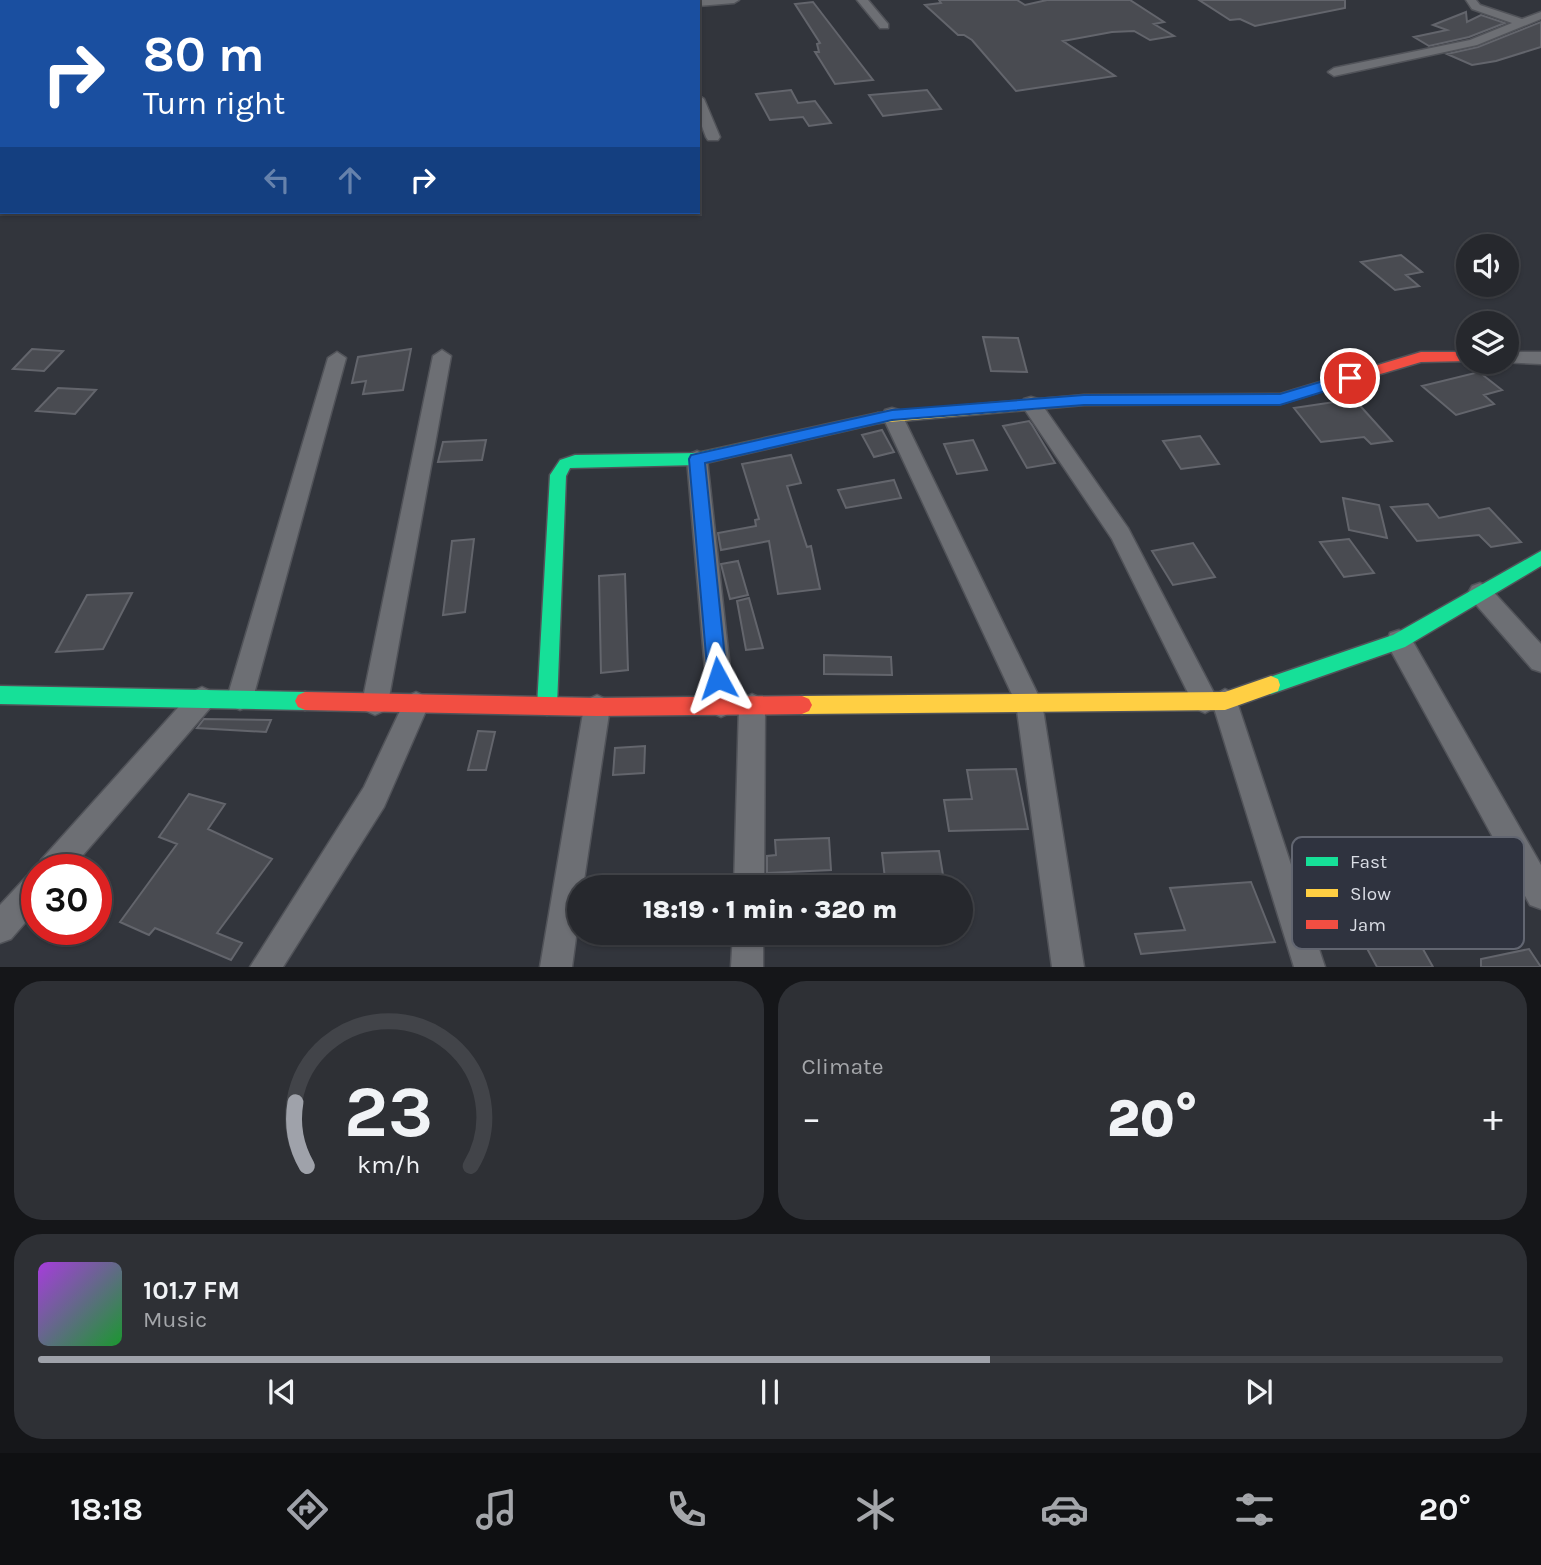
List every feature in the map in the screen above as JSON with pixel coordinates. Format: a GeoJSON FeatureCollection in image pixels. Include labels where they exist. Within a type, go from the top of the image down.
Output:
{"type":"FeatureCollection","features":[{"type":"Feature","properties":{"kind":"street"},"geometry":{"type":"LineString","coordinates":[[700,3],[734,0]]}},
{"type":"Feature","properties":{"kind":"street"},"geometry":{"type":"LineString","coordinates":[[862,0],[884,26]]}},
{"type":"Feature","properties":{"kind":"street"},"geometry":{"type":"LineString","coordinates":[[1471,0],[1476,7],[1520,22]]}},
{"type":"Feature","properties":{"kind":"street"},"geometry":{"type":"LineString","coordinates":[[1334,72],[1473,43],[1541,15]]}},
{"type":"Feature","properties":{"kind":"street"},"geometry":{"type":"LineString","coordinates":[[700,104],[713,137]]}},
{"type":"Feature","properties":{"kind":"street"},"geometry":{"type":"LineString","coordinates":[[375,703],[442,356]]}},
{"type":"Feature","properties":{"kind":"street"},"geometry":{"type":"LineString","coordinates":[[547,706],[558,475],[565,464],[575,461],[697,459],[892,415],[1084,400],[1280,400],[1421,357],[1456,357]]}},
{"type":"Feature","properties":{"kind":"street"},"geometry":{"type":"LineString","coordinates":[[240,698],[337,358]]}},
{"type":"Feature","properties":{"kind":"street"},"geometry":{"type":"LineString","coordinates":[[1519,358],[1541,358]]}},
{"type":"Feature","properties":{"kind":"street"},"geometry":{"type":"LineString","coordinates":[[1031,404],[1120,534],[1215,701],[1292,917]]}},
{"type":"Feature","properties":{"kind":"street"},"geometry":{"type":"LineString","coordinates":[[892,415],[1029,703],[1068,967]]}},
{"type":"Feature","properties":{"kind":"street"},"geometry":{"type":"LineString","coordinates":[[697,459],[720,705]]}},
{"type":"Feature","properties":{"kind":"street"},"geometry":{"type":"LineString","coordinates":[[0,695],[597,707],[1215,701],[1399,641],[1541,558]]}},
{"type":"Feature","properties":{"kind":"street"},"geometry":{"type":"LineString","coordinates":[[1480,593],[1541,662]]}},
{"type":"Feature","properties":{"kind":"street"},"geometry":{"type":"LineString","coordinates":[[1399,641],[1509,837]]}},
{"type":"Feature","properties":{"kind":"street"},"geometry":{"type":"LineString","coordinates":[[65,854],[202,699]]}},
{"type":"Feature","properties":{"kind":"street"},"geometry":{"type":"LineString","coordinates":[[265,967],[374,797],[416,704]]}},
{"type":"Feature","properties":{"kind":"street"},"geometry":{"type":"LineString","coordinates":[[749,875],[752,706]]}},
{"type":"Feature","properties":{"kind":"street"},"geometry":{"type":"LineString","coordinates":[[556,967],[597,707]]}},
{"type":"Feature","properties":{"kind":"street"},"geometry":{"type":"LineString","coordinates":[[1524,864],[1541,894]]}},
{"type":"Feature","properties":{"kind":"street"},"geometry":{"type":"LineString","coordinates":[[0,928],[21,904]]}},
{"type":"Feature","properties":{"kind":"street"},"geometry":{"type":"LineString","coordinates":[[747,967],[748,945]]}},
{"type":"Feature","properties":{"kind":"street"},"geometry":{"type":"LineString","coordinates":[[1304,949],[1310,967]]}},
{"type":"Feature","properties":{"kind":"building"},"geometry":{"type":"Polygon","coordinates":[[[939,0],[1017,0],[1025,5],[1047,0],[1130,0],[1164,22],[1154,24],[1174,36],[1150,40],[1134,31],[1063,41],[1115,76],[1016,91],[972,40],[958,35],[925,5],[941,3],[939,0]]]}},
{"type":"Feature","properties":{"kind":"building"},"geometry":{"type":"Polygon","coordinates":[[[1199,0],[1345,0],[1345,8],[1255,26],[1240,19],[1230,20],[1199,0]]]}},
{"type":"Feature","properties":{"kind":"building"},"geometry":{"type":"Polygon","coordinates":[[[813,2],[873,80],[835,84],[815,52],[819,52],[817,44],[820,43],[795,4],[813,2]]]}},
{"type":"Feature","properties":{"kind":"building"},"geometry":{"type":"Polygon","coordinates":[[[1466,12],[1467,22],[1481,15],[1505,23],[1469,37],[1429,46],[1414,37],[1447,30],[1433,25],[1466,12]]]}},
{"type":"Feature","properties":{"kind":"building"},"geometry":{"type":"Polygon","coordinates":[[[1541,22],[1541,47],[1496,61],[1472,65],[1447,54],[1478,47],[1541,22]]]}},
{"type":"Feature","properties":{"kind":"building"},"geometry":{"type":"Polygon","coordinates":[[[791,90],[798,103],[815,101],[831,123],[809,126],[803,117],[770,120],[756,94],[791,90]]]}},
{"type":"Feature","properties":{"kind":"building"},"geometry":{"type":"Polygon","coordinates":[[[927,90],[941,109],[883,116],[869,95],[927,90]]]}},
{"type":"Feature","properties":{"kind":"building"},"geometry":{"type":"Polygon","coordinates":[[[1401,255],[1422,272],[1406,275],[1419,286],[1395,290],[1361,262],[1401,255]]]}},
{"type":"Feature","properties":{"kind":"building"},"geometry":{"type":"Polygon","coordinates":[[[983,337],[1018,338],[1027,372],[991,371],[983,337]]]}},
{"type":"Feature","properties":{"kind":"building"},"geometry":{"type":"Polygon","coordinates":[[[32,349],[63,351],[44,371],[13,369],[32,349]]]}},
{"type":"Feature","properties":{"kind":"building"},"geometry":{"type":"Polygon","coordinates":[[[411,349],[403,390],[363,394],[366,381],[352,383],[358,357],[411,349]]]}},
{"type":"Feature","properties":{"kind":"building"},"geometry":{"type":"Polygon","coordinates":[[[1471,374],[1482,374],[1502,390],[1484,395],[1494,404],[1456,415],[1422,386],[1471,374]]]}},
{"type":"Feature","properties":{"kind":"building"},"geometry":{"type":"Polygon","coordinates":[[[58,388],[96,390],[75,414],[36,411],[58,388]]]}},
{"type":"Feature","properties":{"kind":"building"},"geometry":{"type":"Polygon","coordinates":[[[1354,399],[1392,441],[1371,444],[1364,437],[1321,442],[1294,408],[1354,399]]]}},
{"type":"Feature","properties":{"kind":"building"},"geometry":{"type":"Polygon","coordinates":[[[1029,421],[1055,463],[1027,468],[1003,426],[1029,421]]]}},
{"type":"Feature","properties":{"kind":"building"},"geometry":{"type":"Polygon","coordinates":[[[882,430],[894,452],[874,457],[862,435],[882,430]]]}},
{"type":"Feature","properties":{"kind":"building"},"geometry":{"type":"Polygon","coordinates":[[[1200,436],[1219,464],[1181,469],[1163,441],[1200,436]]]}},
{"type":"Feature","properties":{"kind":"building"},"geometry":{"type":"Polygon","coordinates":[[[486,440],[482,460],[438,462],[443,442],[486,440]]]}},
{"type":"Feature","properties":{"kind":"building"},"geometry":{"type":"Polygon","coordinates":[[[973,440],[987,470],[957,474],[944,444],[973,440]]]}},
{"type":"Feature","properties":{"kind":"building"},"geometry":{"type":"Polygon","coordinates":[[[791,455],[801,483],[787,486],[807,547],[811,546],[820,589],[778,594],[769,541],[721,550],[718,533],[756,526],[755,520],[759,519],[742,464],[791,455]]]}},
{"type":"Feature","properties":{"kind":"building"},"geometry":{"type":"Polygon","coordinates":[[[894,480],[901,498],[846,508],[838,490],[894,480]]]}},
{"type":"Feature","properties":{"kind":"building"},"geometry":{"type":"Polygon","coordinates":[[[1343,498],[1379,505],[1387,538],[1349,530],[1343,498]]]}},
{"type":"Feature","properties":{"kind":"building"},"geometry":{"type":"Polygon","coordinates":[[[1428,504],[1439,518],[1489,508],[1521,542],[1491,547],[1479,535],[1417,541],[1391,507],[1428,504]]]}},
{"type":"Feature","properties":{"kind":"building"},"geometry":{"type":"Polygon","coordinates":[[[474,539],[465,612],[443,615],[452,541],[474,539]]]}},
{"type":"Feature","properties":{"kind":"building"},"geometry":{"type":"Polygon","coordinates":[[[1349,539],[1374,573],[1344,577],[1320,542],[1349,539]]]}},
{"type":"Feature","properties":{"kind":"building"},"geometry":{"type":"Polygon","coordinates":[[[1193,543],[1215,577],[1173,585],[1152,551],[1193,543]]]}},
{"type":"Feature","properties":{"kind":"building"},"geometry":{"type":"Polygon","coordinates":[[[738,561],[748,595],[730,599],[721,564],[738,561]]]}},
{"type":"Feature","properties":{"kind":"building"},"geometry":{"type":"Polygon","coordinates":[[[625,574],[628,670],[601,673],[599,576],[625,574]]]}},
{"type":"Feature","properties":{"kind":"building"},"geometry":{"type":"Polygon","coordinates":[[[132,593],[103,649],[56,652],[87,595],[132,593]]]}},
{"type":"Feature","properties":{"kind":"building"},"geometry":{"type":"Polygon","coordinates":[[[749,598],[763,648],[746,650],[737,601],[749,598]]]}},
{"type":"Feature","properties":{"kind":"building"},"geometry":{"type":"Polygon","coordinates":[[[824,655],[891,657],[892,675],[824,674],[824,655]]]}},
{"type":"Feature","properties":{"kind":"building"},"geometry":{"type":"Polygon","coordinates":[[[204,719],[271,720],[266,732],[197,728],[204,719]]]}},
{"type":"Feature","properties":{"kind":"building"},"geometry":{"type":"Polygon","coordinates":[[[478,731],[495,732],[486,770],[468,770],[478,731]]]}},
{"type":"Feature","properties":{"kind":"building"},"geometry":{"type":"Polygon","coordinates":[[[645,746],[644,773],[613,775],[615,748],[645,746]]]}},
{"type":"Feature","properties":{"kind":"building"},"geometry":{"type":"Polygon","coordinates":[[[1016,769],[1028,829],[949,831],[944,800],[972,799],[967,770],[1016,769]]]}},
{"type":"Feature","properties":{"kind":"building"},"geometry":{"type":"Polygon","coordinates":[[[189,794],[225,804],[208,829],[272,859],[217,933],[242,943],[231,960],[155,928],[149,935],[120,922],[177,844],[159,837],[189,794]]]}},
{"type":"Feature","properties":{"kind":"building"},"geometry":{"type":"Polygon","coordinates":[[[829,838],[831,870],[767,873],[767,856],[776,855],[775,840],[829,838]]]}},
{"type":"Feature","properties":{"kind":"building"},"geometry":{"type":"Polygon","coordinates":[[[939,851],[943,875],[885,875],[882,853],[939,851]]]}},
{"type":"Feature","properties":{"kind":"building"},"geometry":{"type":"Polygon","coordinates":[[[1251,882],[1275,942],[1141,954],[1135,934],[1185,930],[1170,888],[1251,882]]]}},
{"type":"Feature","properties":{"kind":"building"},"geometry":{"type":"Polygon","coordinates":[[[1367,949],[1423,949],[1433,967],[1377,967],[1367,949]]]}},
{"type":"Feature","properties":{"kind":"building"},"geometry":{"type":"Polygon","coordinates":[[[1529,949],[1541,967],[1481,967],[1481,959],[1529,949]]]}},
{"type":"Feature","properties":{"kind":"traffic: fast"},"geometry":{"type":"LineString","coordinates":[[547,706],[558,475],[565,464],[575,461],[697,459],[878,418]]}},
{"type":"Feature","properties":{"kind":"traffic: fast"},"geometry":{"type":"LineString","coordinates":[[1271,685],[1399,641],[1541,558]]}},
{"type":"Feature","properties":{"kind":"traffic: fast"},"geometry":{"type":"LineString","coordinates":[[0,695],[305,701]]}},
{"type":"Feature","properties":{"kind":"traffic: slow"},"geometry":{"type":"LineString","coordinates":[[878,418],[1084,400],[1280,399],[1350,378]]}},
{"type":"Feature","properties":{"kind":"traffic: slow"},"geometry":{"type":"LineString","coordinates":[[802,705],[1225,701],[1271,685]]}},
{"type":"Feature","properties":{"kind":"traffic: jam"},"geometry":{"type":"LineString","coordinates":[[1350,378],[1421,357],[1456,357]]}},
{"type":"Feature","properties":{"kind":"traffic: jam"},"geometry":{"type":"LineString","coordinates":[[305,701],[597,707],[802,705]]}},
{"type":"Feature","properties":{"kind":"route"},"geometry":{"type":"LineString","coordinates":[[718,678],[697,459],[892,415],[1084,400],[1280,400],[1350,378]]}}]}
